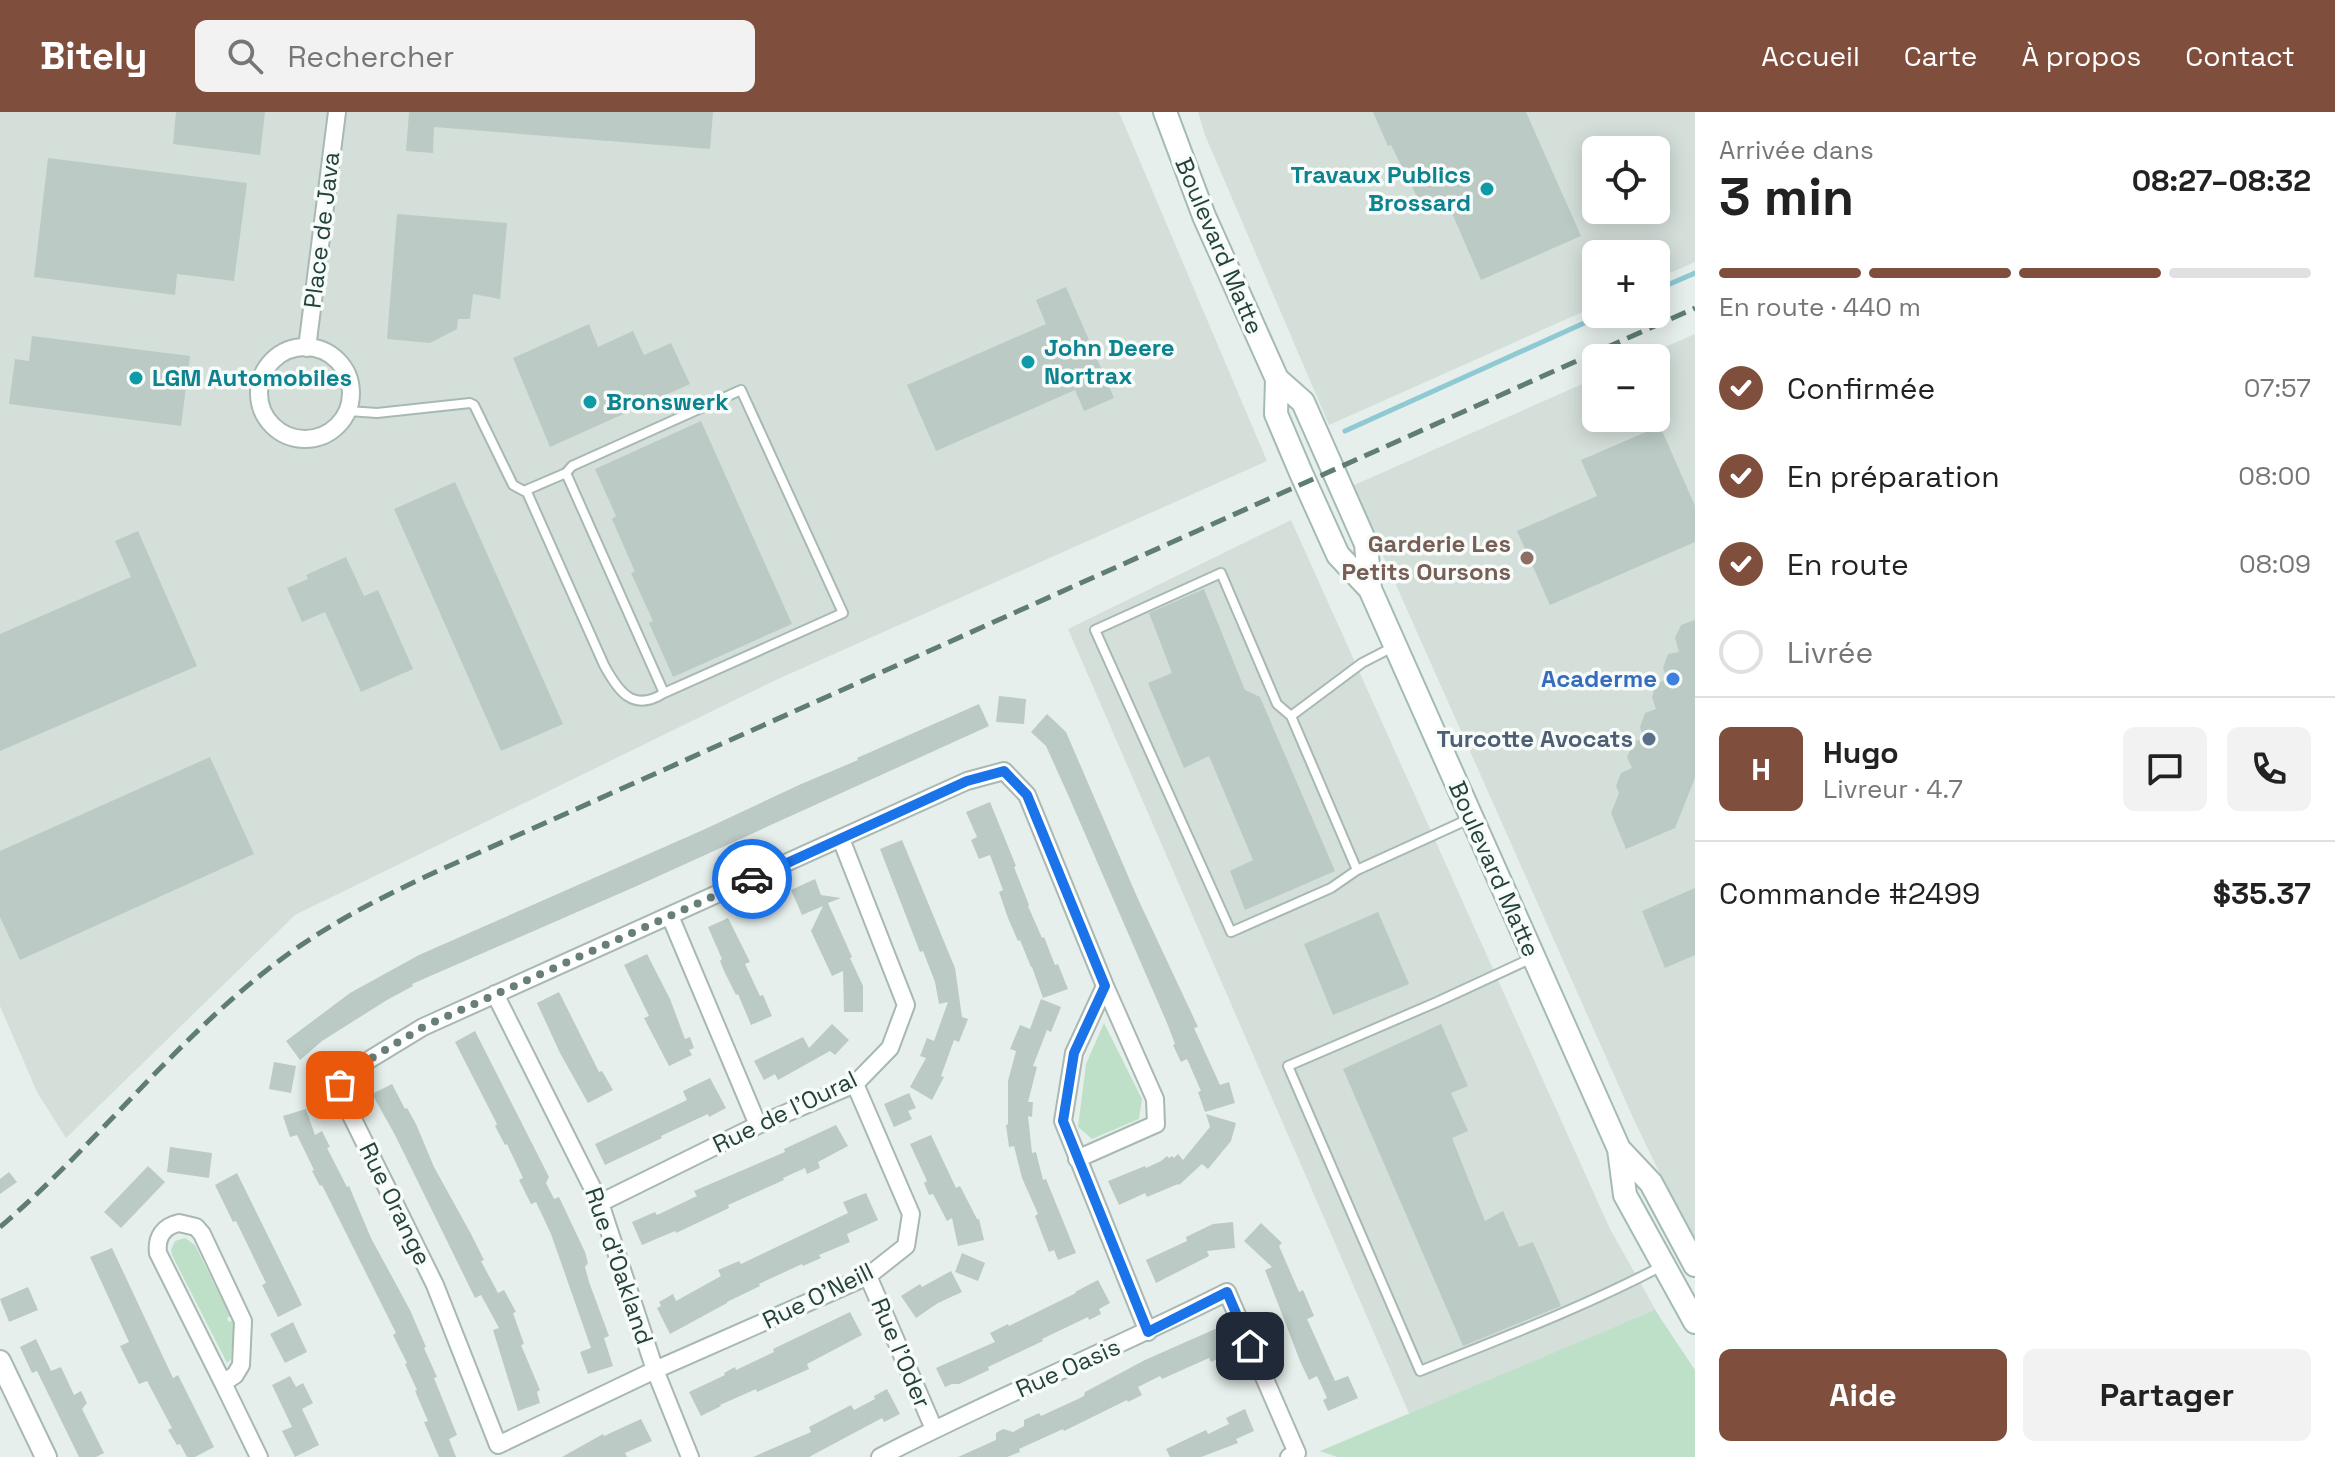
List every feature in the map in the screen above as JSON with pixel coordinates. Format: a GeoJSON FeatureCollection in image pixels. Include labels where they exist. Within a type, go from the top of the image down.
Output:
{"type":"FeatureCollection","features":[{"type":"Feature","properties":{"kind":"main road","name":"Boulevard Matte"},"geometry":{"type":"LineString","coordinates":[[1165,112],[1204,216],[1277,379],[1303,402],[1341,485],[1366,544],[1370,589],[1619,1149],[1625,1195],[1695,1322]]}},
{"type":"Feature","properties":{"kind":"main road","name":"Boulevard Matte"},"geometry":{"type":"LineString","coordinates":[[1277,379],[1276,414],[1301,473],[1338,555],[1370,589]]}},
{"type":"Feature","properties":{"kind":"main road","name":"Boulevard Matte"},"geometry":{"type":"LineString","coordinates":[[1619,1149],[1651,1183],[1695,1265]]}},
{"type":"Feature","properties":{"kind":"street","name":"Place de Java"},"geometry":{"type":"LineString","coordinates":[[307,348],[337,112]]}},
{"type":"Feature","properties":{"kind":"street"},"geometry":{"type":"LineString","coordinates":[[307,348],[320,350],[332,356],[345,371],[351,394],[348,411],[334,429],[324,435],[308,439],[286,435],[276,429],[265,415],[260,391],[262,378],[276,358],[286,352],[307,348]]}},
{"type":"Feature","properties":{"kind":"street","name":"Rue Orange"},"geometry":{"type":"LineString","coordinates":[[655,1370],[498,1445],[435,1285],[344,1101],[340,1085],[354,1069],[423,1027],[967,781],[1004,771],[1027,795],[1155,1099],[1156,1124],[1077,1159]]}},
{"type":"Feature","properties":{"kind":"street","name":"Rue de l'Oural"},"geometry":{"type":"LineString","coordinates":[[600,1203],[758,1125],[855,1084],[890,1048],[906,1005],[841,839]]}},
{"type":"Feature","properties":{"kind":"street"},"geometry":{"type":"LineString","coordinates":[[670,916],[758,1125]]}},
{"type":"Feature","properties":{"kind":"street"},"geometry":{"type":"LineString","coordinates":[[1105,986],[1074,1053],[1063,1121],[1148,1332]]}},
{"type":"Feature","properties":{"kind":"street","name":"Rue d'Oakland"},"geometry":{"type":"LineString","coordinates":[[495,994],[600,1203],[655,1370],[690,1457]]}},
{"type":"Feature","properties":{"kind":"street","name":"Rue O'Neill"},"geometry":{"type":"LineString","coordinates":[[655,1370],[868,1276],[906,1246],[911,1214],[855,1084]]}},
{"type":"Feature","properties":{"kind":"street"},"geometry":{"type":"LineString","coordinates":[[223,1383],[235,1375],[241,1365],[243,1321],[202,1234],[190,1225],[173,1224],[160,1235],[158,1253],[259,1457]]}},
{"type":"Feature","properties":{"kind":"street","name":"Rue l'Oder"},"geometry":{"type":"LineString","coordinates":[[868,1276],[934,1429]]}},
{"type":"Feature","properties":{"kind":"street","name":"Rue Oasis"},"geometry":{"type":"LineString","coordinates":[[880,1457],[1227,1292],[1293,1455]]}},
{"type":"Feature","properties":{"kind":"street"},"geometry":{"type":"LineString","coordinates":[[0,1361],[46,1457]]}},
{"type":"Feature","properties":{"kind":"lane"},"geometry":{"type":"LineString","coordinates":[[348,411],[377,413],[470,403],[474,405],[513,485],[520,491],[566,473],[572,466],[741,390],[843,613],[651,699],[632,699],[617,688],[604,665],[526,490]]}},
{"type":"Feature","properties":{"kind":"lane"},"geometry":{"type":"LineString","coordinates":[[566,473],[664,693]]}},
{"type":"Feature","properties":{"kind":"lane"},"geometry":{"type":"LineString","coordinates":[[1357,870],[1291,716],[1277,704],[1221,573],[1095,630],[1231,932],[1331,888],[1357,870],[1471,819]]}},
{"type":"Feature","properties":{"kind":"lane"},"geometry":{"type":"LineString","coordinates":[[1291,716],[1362,663],[1395,646]]}},
{"type":"Feature","properties":{"kind":"lane"},"geometry":{"type":"LineString","coordinates":[[1533,958],[1288,1066],[1420,1371],[1568,1312],[1663,1266]]}},
{"type":"Feature","properties":{"kind":"shaded area"},"geometry":{"type":"Polygon","coordinates":[[[0,112],[1119,112],[1267,461],[778,679],[295,915],[66,1138],[37,1092],[0,1006],[0,112]]]}},
{"type":"Feature","properties":{"kind":"shaded area"},"geometry":{"type":"Polygon","coordinates":[[[1198,112],[1695,112],[1695,262],[1670,273],[1670,240],[1582,240],[1582,312],[1329,425],[1205,135],[1198,112]]]}},
{"type":"Feature","properties":{"kind":"shaded area"},"geometry":{"type":"Polygon","coordinates":[[[1695,334],[1695,1246],[1634,1120],[1352,486],[1582,384],[1582,432],[1670,432],[1670,345],[1695,334]]]}},
{"type":"Feature","properties":{"kind":"shaded area"},"geometry":{"type":"Polygon","coordinates":[[[1291,520],[1610,1229],[1695,1380],[1695,1457],[1428,1457],[1068,629],[1291,520]]]}},
{"type":"Feature","properties":{"kind":"green space"},"geometry":{"type":"Polygon","coordinates":[[[1104,1023],[1142,1099],[1139,1119],[1092,1139],[1078,1127],[1086,1064],[1104,1023]]]}},
{"type":"Feature","properties":{"kind":"green space"},"geometry":{"type":"Polygon","coordinates":[[[185,1238],[195,1245],[230,1316],[227,1318],[229,1322],[233,1320],[231,1359],[227,1363],[172,1255],[175,1241],[185,1238]]]}},
{"type":"Feature","properties":{"kind":"green space"},"geometry":{"type":"Polygon","coordinates":[[[1655,1310],[1695,1370],[1695,1457],[1337,1457],[1320,1451],[1655,1310]]]}},
{"type":"Feature","properties":{"kind":"building"},"geometry":{"type":"Polygon","coordinates":[[[176,112],[265,112],[260,155],[173,144],[176,112]]]}},
{"type":"Feature","properties":{"kind":"building"},"geometry":{"type":"Polygon","coordinates":[[[409,112],[713,112],[710,149],[434,127],[433,153],[406,151],[409,112]]]}},
{"type":"Feature","properties":{"kind":"building","name":"Travaux Publics Brossard"},"geometry":{"type":"Polygon","coordinates":[[[1373,112],[1526,112],[1581,236],[1481,280],[1445,197],[1422,207],[1373,112]]]}},
{"type":"Feature","properties":{"kind":"building"},"geometry":{"type":"Polygon","coordinates":[[[48,158],[247,183],[234,281],[177,274],[175,295],[34,277],[48,158]]]}},
{"type":"Feature","properties":{"kind":"building"},"geometry":{"type":"Polygon","coordinates":[[[397,214],[507,223],[500,299],[473,294],[470,319],[458,319],[457,329],[430,343],[387,339],[397,214]]]}},
{"type":"Feature","properties":{"kind":"building","name":"John Deere Nortrax"},"geometry":{"type":"Polygon","coordinates":[[[1066,287],[1114,398],[1084,411],[1075,390],[936,451],[907,385],[1046,324],[1036,300],[1066,287]]]}},
{"type":"Feature","properties":{"kind":"building","name":"Bronswerk"},"geometry":{"type":"Polygon","coordinates":[[[589,324],[598,347],[633,331],[644,355],[671,343],[690,384],[550,447],[513,358],[589,324]]]}},
{"type":"Feature","properties":{"kind":"building","name":"LGM Automobiles"},"geometry":{"type":"Polygon","coordinates":[[[32,336],[190,356],[181,426],[9,404],[15,359],[29,361],[32,336]]]}},
{"type":"Feature","properties":{"kind":"building"},"geometry":{"type":"Polygon","coordinates":[[[701,421],[792,624],[673,677],[649,623],[653,621],[631,573],[635,572],[612,519],[616,516],[595,469],[701,421]]]}},
{"type":"Feature","properties":{"kind":"building"},"geometry":{"type":"Polygon","coordinates":[[[1646,432],[1663,432],[1695,506],[1695,542],[1550,605],[1517,531],[1597,496],[1581,460],[1646,432]]]}},
{"type":"Feature","properties":{"kind":"building"},"geometry":{"type":"Polygon","coordinates":[[[455,482],[563,724],[501,751],[394,509],[455,482]]]}},
{"type":"Feature","properties":{"kind":"building"},"geometry":{"type":"Polygon","coordinates":[[[138,531],[197,666],[0,751],[0,634],[131,577],[115,541],[138,531]]]}},
{"type":"Feature","properties":{"kind":"building"},"geometry":{"type":"Polygon","coordinates":[[[346,557],[364,596],[378,590],[413,669],[361,692],[325,612],[302,622],[287,588],[308,579],[306,575],[346,557]]]}},
{"type":"Feature","properties":{"kind":"building"},"geometry":{"type":"Polygon","coordinates":[[[1204,589],[1245,690],[1260,697],[1335,871],[1245,910],[1230,871],[1253,860],[1209,756],[1184,768],[1148,683],[1172,673],[1149,613],[1204,589]]]}},
{"type":"Feature","properties":{"kind":"building"},"geometry":{"type":"Polygon","coordinates":[[[1695,620],[1695,778],[1675,828],[1626,849],[1611,813],[1619,793],[1616,786],[1621,773],[1632,768],[1627,757],[1634,742],[1643,738],[1640,727],[1645,713],[1656,709],[1652,697],[1656,684],[1667,679],[1663,668],[1668,654],[1679,652],[1675,638],[1681,625],[1695,620]]]}},
{"type":"Feature","properties":{"kind":"building"},"geometry":{"type":"Polygon","coordinates":[[[999,696],[1026,699],[1024,724],[996,722],[999,696]]]}},
{"type":"Feature","properties":{"kind":"building"},"geometry":{"type":"Polygon","coordinates":[[[979,704],[989,726],[412,984],[322,1041],[300,1060],[286,1041],[350,993],[419,955],[979,704]]]}},
{"type":"Feature","properties":{"kind":"building"},"geometry":{"type":"Polygon","coordinates":[[[1047,714],[1066,732],[1138,899],[1198,1027],[1194,1028],[1220,1085],[1229,1082],[1235,1103],[1205,1112],[1198,1092],[1201,1091],[1187,1059],[1181,1062],[1173,1045],[1167,1023],[1046,746],[1031,732],[1047,714]]]}},
{"type":"Feature","properties":{"kind":"building"},"geometry":{"type":"Polygon","coordinates":[[[210,757],[254,854],[20,960],[0,917],[0,851],[210,757]]]}},
{"type":"Feature","properties":{"kind":"building"},"geometry":{"type":"Polygon","coordinates":[[[990,802],[1016,866],[1028,906],[1068,989],[1043,998],[1008,918],[999,892],[1003,890],[990,855],[979,859],[971,840],[977,837],[966,812],[990,802]]]}},
{"type":"Feature","properties":{"kind":"building"},"geometry":{"type":"Polygon","coordinates":[[[902,840],[955,968],[962,1017],[968,1019],[959,1042],[954,1040],[941,1076],[944,1077],[932,1100],[910,1087],[926,1058],[920,1056],[927,1038],[934,1041],[948,1002],[939,1004],[935,982],[880,849],[902,840]]]}},
{"type":"Feature","properties":{"kind":"building"},"geometry":{"type":"Polygon","coordinates":[[[815,879],[821,895],[841,898],[828,903],[863,986],[863,1012],[844,1012],[843,971],[832,976],[811,931],[823,906],[802,915],[791,890],[815,879]]]}},
{"type":"Feature","properties":{"kind":"building"},"geometry":{"type":"Polygon","coordinates":[[[1695,888],[1695,955],[1665,968],[1642,911],[1695,888]]]}},
{"type":"Feature","properties":{"kind":"building"},"geometry":{"type":"Polygon","coordinates":[[[1378,912],[1409,984],[1333,1015],[1304,944],[1378,912]]]}},
{"type":"Feature","properties":{"kind":"building"},"geometry":{"type":"Polygon","coordinates":[[[728,918],[750,962],[745,964],[772,1016],[751,1025],[725,973],[708,927],[728,918]]]}},
{"type":"Feature","properties":{"kind":"building"},"geometry":{"type":"Polygon","coordinates":[[[647,954],[670,999],[685,1039],[690,1037],[694,1048],[689,1050],[692,1055],[669,1066],[644,1018],[649,1016],[624,965],[647,954]]]}},
{"type":"Feature","properties":{"kind":"building"},"geometry":{"type":"Polygon","coordinates":[[[559,992],[599,1072],[602,1071],[613,1090],[588,1103],[537,1003],[559,992]]]}},
{"type":"Feature","properties":{"kind":"building"},"geometry":{"type":"Polygon","coordinates":[[[1041,999],[1061,1007],[1051,1032],[1047,1030],[1033,1066],[1037,1067],[1028,1102],[1033,1102],[1032,1117],[1028,1116],[1032,1153],[1036,1152],[1043,1180],[1046,1179],[1076,1253],[1058,1260],[1054,1250],[1049,1252],[1035,1216],[1038,1214],[1022,1178],[1014,1146],[1009,1147],[1006,1125],[1008,1081],[1016,1051],[1010,1049],[1020,1025],[1030,1029],[1041,999]]]}},
{"type":"Feature","properties":{"kind":"building"},"geometry":{"type":"Polygon","coordinates":[[[832,1024],[849,1040],[835,1055],[830,1051],[778,1080],[775,1074],[764,1080],[754,1061],[803,1037],[809,1048],[832,1024]]]}},
{"type":"Feature","properties":{"kind":"building"},"geometry":{"type":"Polygon","coordinates":[[[1441,1024],[1468,1086],[1451,1093],[1468,1131],[1452,1138],[1485,1221],[1503,1211],[1519,1247],[1533,1242],[1561,1306],[1463,1346],[1343,1069],[1441,1024]]]}},
{"type":"Feature","properties":{"kind":"building"},"geometry":{"type":"Polygon","coordinates":[[[475,1031],[549,1177],[546,1183],[554,1199],[559,1197],[585,1252],[588,1263],[585,1267],[609,1336],[604,1338],[613,1366],[588,1374],[580,1352],[591,1348],[551,1234],[536,1202],[531,1204],[519,1180],[523,1178],[455,1042],[475,1031]]]}},
{"type":"Feature","properties":{"kind":"building"},"geometry":{"type":"Polygon","coordinates":[[[274,1062],[296,1066],[291,1093],[269,1089],[274,1062]]]}},
{"type":"Feature","properties":{"kind":"building"},"geometry":{"type":"Polygon","coordinates":[[[710,1078],[726,1108],[697,1119],[605,1165],[595,1144],[687,1100],[683,1091],[710,1078]]]}},
{"type":"Feature","properties":{"kind":"building"},"geometry":{"type":"Polygon","coordinates":[[[392,1084],[416,1124],[434,1167],[471,1234],[498,1293],[504,1290],[516,1312],[513,1313],[524,1344],[521,1345],[540,1390],[537,1392],[540,1403],[518,1411],[493,1330],[499,1328],[481,1295],[475,1298],[372,1094],[392,1084]]]}},
{"type":"Feature","properties":{"kind":"building"},"geometry":{"type":"Polygon","coordinates":[[[909,1093],[916,1108],[908,1111],[912,1119],[894,1127],[884,1104],[909,1093]]]}},
{"type":"Feature","properties":{"kind":"building"},"geometry":{"type":"Polygon","coordinates":[[[306,1109],[315,1135],[322,1131],[330,1147],[327,1148],[349,1186],[371,1238],[426,1347],[437,1377],[434,1378],[457,1435],[449,1439],[456,1457],[439,1457],[424,1422],[428,1421],[407,1363],[393,1335],[396,1333],[322,1185],[312,1171],[297,1135],[290,1137],[283,1116],[306,1109]]]}},
{"type":"Feature","properties":{"kind":"building"},"geometry":{"type":"Polygon","coordinates":[[[1206,1114],[1236,1123],[1231,1141],[1208,1169],[1202,1164],[1179,1185],[1147,1197],[1145,1193],[1119,1205],[1108,1181],[1146,1168],[1167,1156],[1174,1158],[1178,1154],[1183,1160],[1210,1127],[1206,1114]]]}},
{"type":"Feature","properties":{"kind":"building"},"geometry":{"type":"Polygon","coordinates":[[[836,1125],[848,1146],[818,1162],[820,1168],[807,1174],[805,1168],[728,1205],[729,1208],[642,1245],[632,1222],[655,1212],[657,1215],[697,1196],[694,1191],[785,1152],[784,1149],[836,1125]]]}},
{"type":"Feature","properties":{"kind":"building"},"geometry":{"type":"Polygon","coordinates":[[[931,1135],[956,1188],[960,1186],[979,1219],[984,1240],[958,1246],[952,1218],[947,1221],[933,1194],[929,1195],[924,1183],[927,1181],[910,1144],[931,1135]]]}},
{"type":"Feature","properties":{"kind":"building"},"geometry":{"type":"Polygon","coordinates":[[[170,1147],[212,1153],[209,1178],[167,1172],[170,1147]]]}},
{"type":"Feature","properties":{"kind":"building"},"geometry":{"type":"Polygon","coordinates":[[[148,1166],[165,1182],[121,1228],[104,1212],[148,1166]]]}},
{"type":"Feature","properties":{"kind":"building"},"geometry":{"type":"Polygon","coordinates":[[[9,1172],[17,1182],[0,1194],[0,1179],[9,1172]]]}},
{"type":"Feature","properties":{"kind":"building"},"geometry":{"type":"Polygon","coordinates":[[[237,1173],[302,1305],[278,1317],[262,1285],[266,1283],[215,1185],[237,1173]]]}},
{"type":"Feature","properties":{"kind":"building"},"geometry":{"type":"Polygon","coordinates":[[[866,1193],[878,1220],[847,1234],[850,1242],[759,1284],[670,1334],[657,1308],[661,1306],[659,1302],[673,1294],[676,1301],[721,1276],[718,1270],[739,1261],[741,1264],[848,1213],[843,1202],[866,1193]]]}},
{"type":"Feature","properties":{"kind":"building"},"geometry":{"type":"Polygon","coordinates":[[[1233,1222],[1235,1248],[1207,1251],[1209,1256],[1156,1283],[1146,1260],[1187,1241],[1186,1237],[1213,1224],[1233,1222]]]}},
{"type":"Feature","properties":{"kind":"building"},"geometry":{"type":"Polygon","coordinates":[[[1261,1223],[1282,1243],[1279,1246],[1299,1292],[1303,1290],[1314,1316],[1307,1319],[1335,1381],[1348,1376],[1358,1398],[1328,1411],[1323,1400],[1327,1398],[1317,1376],[1309,1380],[1265,1270],[1272,1267],[1244,1241],[1261,1223]]]}},
{"type":"Feature","properties":{"kind":"building"},"geometry":{"type":"Polygon","coordinates":[[[112,1248],[173,1378],[178,1375],[214,1447],[195,1457],[187,1457],[180,1444],[177,1445],[168,1430],[172,1428],[147,1381],[139,1384],[120,1346],[129,1342],[90,1257],[112,1248]]]}},
{"type":"Feature","properties":{"kind":"building"},"geometry":{"type":"Polygon","coordinates":[[[962,1253],[985,1263],[978,1281],[955,1272],[962,1253]]]}},
{"type":"Feature","properties":{"kind":"building"},"geometry":{"type":"Polygon","coordinates":[[[951,1271],[962,1292],[916,1318],[901,1296],[951,1271]]]}},
{"type":"Feature","properties":{"kind":"building"},"geometry":{"type":"Polygon","coordinates":[[[1098,1280],[1110,1303],[1099,1309],[1101,1314],[1042,1339],[988,1367],[989,1370],[945,1387],[936,1368],[995,1342],[990,1333],[1098,1280]]]}},
{"type":"Feature","properties":{"kind":"building"},"geometry":{"type":"Polygon","coordinates":[[[28,1287],[38,1310],[9,1322],[0,1299],[28,1287]]]}},
{"type":"Feature","properties":{"kind":"building"},"geometry":{"type":"Polygon","coordinates":[[[850,1312],[862,1335],[807,1364],[809,1369],[757,1392],[756,1389],[701,1416],[689,1392],[850,1312]]]}},
{"type":"Feature","properties":{"kind":"building"},"geometry":{"type":"Polygon","coordinates":[[[293,1322],[307,1352],[285,1363],[270,1334],[293,1322]]]}},
{"type":"Feature","properties":{"kind":"building"},"geometry":{"type":"Polygon","coordinates":[[[1222,1326],[1233,1352],[1211,1362],[1209,1358],[1162,1379],[1160,1376],[1138,1387],[1142,1395],[1007,1457],[958,1457],[996,1440],[996,1433],[1003,1429],[1013,1432],[1024,1426],[1024,1420],[1039,1413],[1041,1416],[1078,1399],[1085,1392],[1145,1360],[1222,1326]]]}},
{"type":"Feature","properties":{"kind":"building"},"geometry":{"type":"Polygon","coordinates":[[[36,1339],[51,1371],[61,1367],[74,1395],[81,1391],[87,1403],[82,1409],[104,1453],[96,1457],[79,1457],[37,1371],[32,1373],[20,1347],[36,1339]]]}},
{"type":"Feature","properties":{"kind":"building"},"geometry":{"type":"Polygon","coordinates":[[[290,1376],[296,1387],[303,1383],[313,1403],[302,1409],[319,1445],[295,1457],[282,1431],[292,1427],[272,1385],[290,1376]]]}},
{"type":"Feature","properties":{"kind":"building"},"geometry":{"type":"Polygon","coordinates":[[[887,1389],[900,1414],[884,1422],[882,1418],[809,1457],[753,1457],[811,1432],[809,1427],[851,1405],[854,1410],[887,1389]]]}},
{"type":"Feature","properties":{"kind":"building"},"geometry":{"type":"Polygon","coordinates":[[[1245,1409],[1254,1431],[1236,1439],[1238,1443],[1201,1457],[1170,1457],[1166,1449],[1206,1430],[1208,1434],[1229,1424],[1226,1418],[1245,1409]]]}},
{"type":"Feature","properties":{"kind":"building"},"geometry":{"type":"Polygon","coordinates":[[[641,1419],[652,1441],[625,1453],[627,1457],[562,1457],[603,1434],[641,1419]]]}},
{"type":"Feature","properties":{"kind":"waterway"},"geometry":{"type":"LineString","coordinates":[[1670,284],[1695,273]]}},
{"type":"Feature","properties":{"kind":"waterway"},"geometry":{"type":"LineString","coordinates":[[1345,431],[1582,324]]}},
{"type":"Feature","properties":{"kind":"railway"},"geometry":{"type":"LineString","coordinates":[[0,1227],[68,1164],[232,1000],[287,955],[350,915],[440,870],[1695,308]]}},
{"type":"Feature","properties":{"kind":"way so far"},"geometry":{"type":"LineString","coordinates":[[340,1085],[354,1069],[423,1027],[752,879]]}},
{"type":"Feature","properties":{"kind":"place","name":"Travaux Publics Brossard"},"geometry":{"type":"Point","coordinates":[1487,189]}},
{"type":"Feature","properties":{"kind":"place","name":"John Deere Nortrax"},"geometry":{"type":"Point","coordinates":[1028,362]}},
{"type":"Feature","properties":{"kind":"place","name":"LGM Automobiles"},"geometry":{"type":"Point","coordinates":[136,378]}},
{"type":"Feature","properties":{"kind":"place","name":"Bronswerk"},"geometry":{"type":"Point","coordinates":[590,402]}},
{"type":"Feature","properties":{"kind":"place","name":"Garderie Les Petits Oursons"},"geometry":{"type":"Point","coordinates":[1527,558]}},
{"type":"Feature","properties":{"kind":"place","name":"Acaderme"},"geometry":{"type":"Point","coordinates":[1673,679]}},
{"type":"Feature","properties":{"kind":"place","name":"Turcotte Avocats"},"geometry":{"type":"Point","coordinates":[1649,739]}},
{"type":"Feature","properties":{"kind":"route"},"geometry":{"type":"LineString","coordinates":[[752,879],[967,781],[1004,771],[1027,795],[1105,986],[1074,1053],[1063,1121],[1148,1332],[1227,1292],[1250,1346]]}}]}
